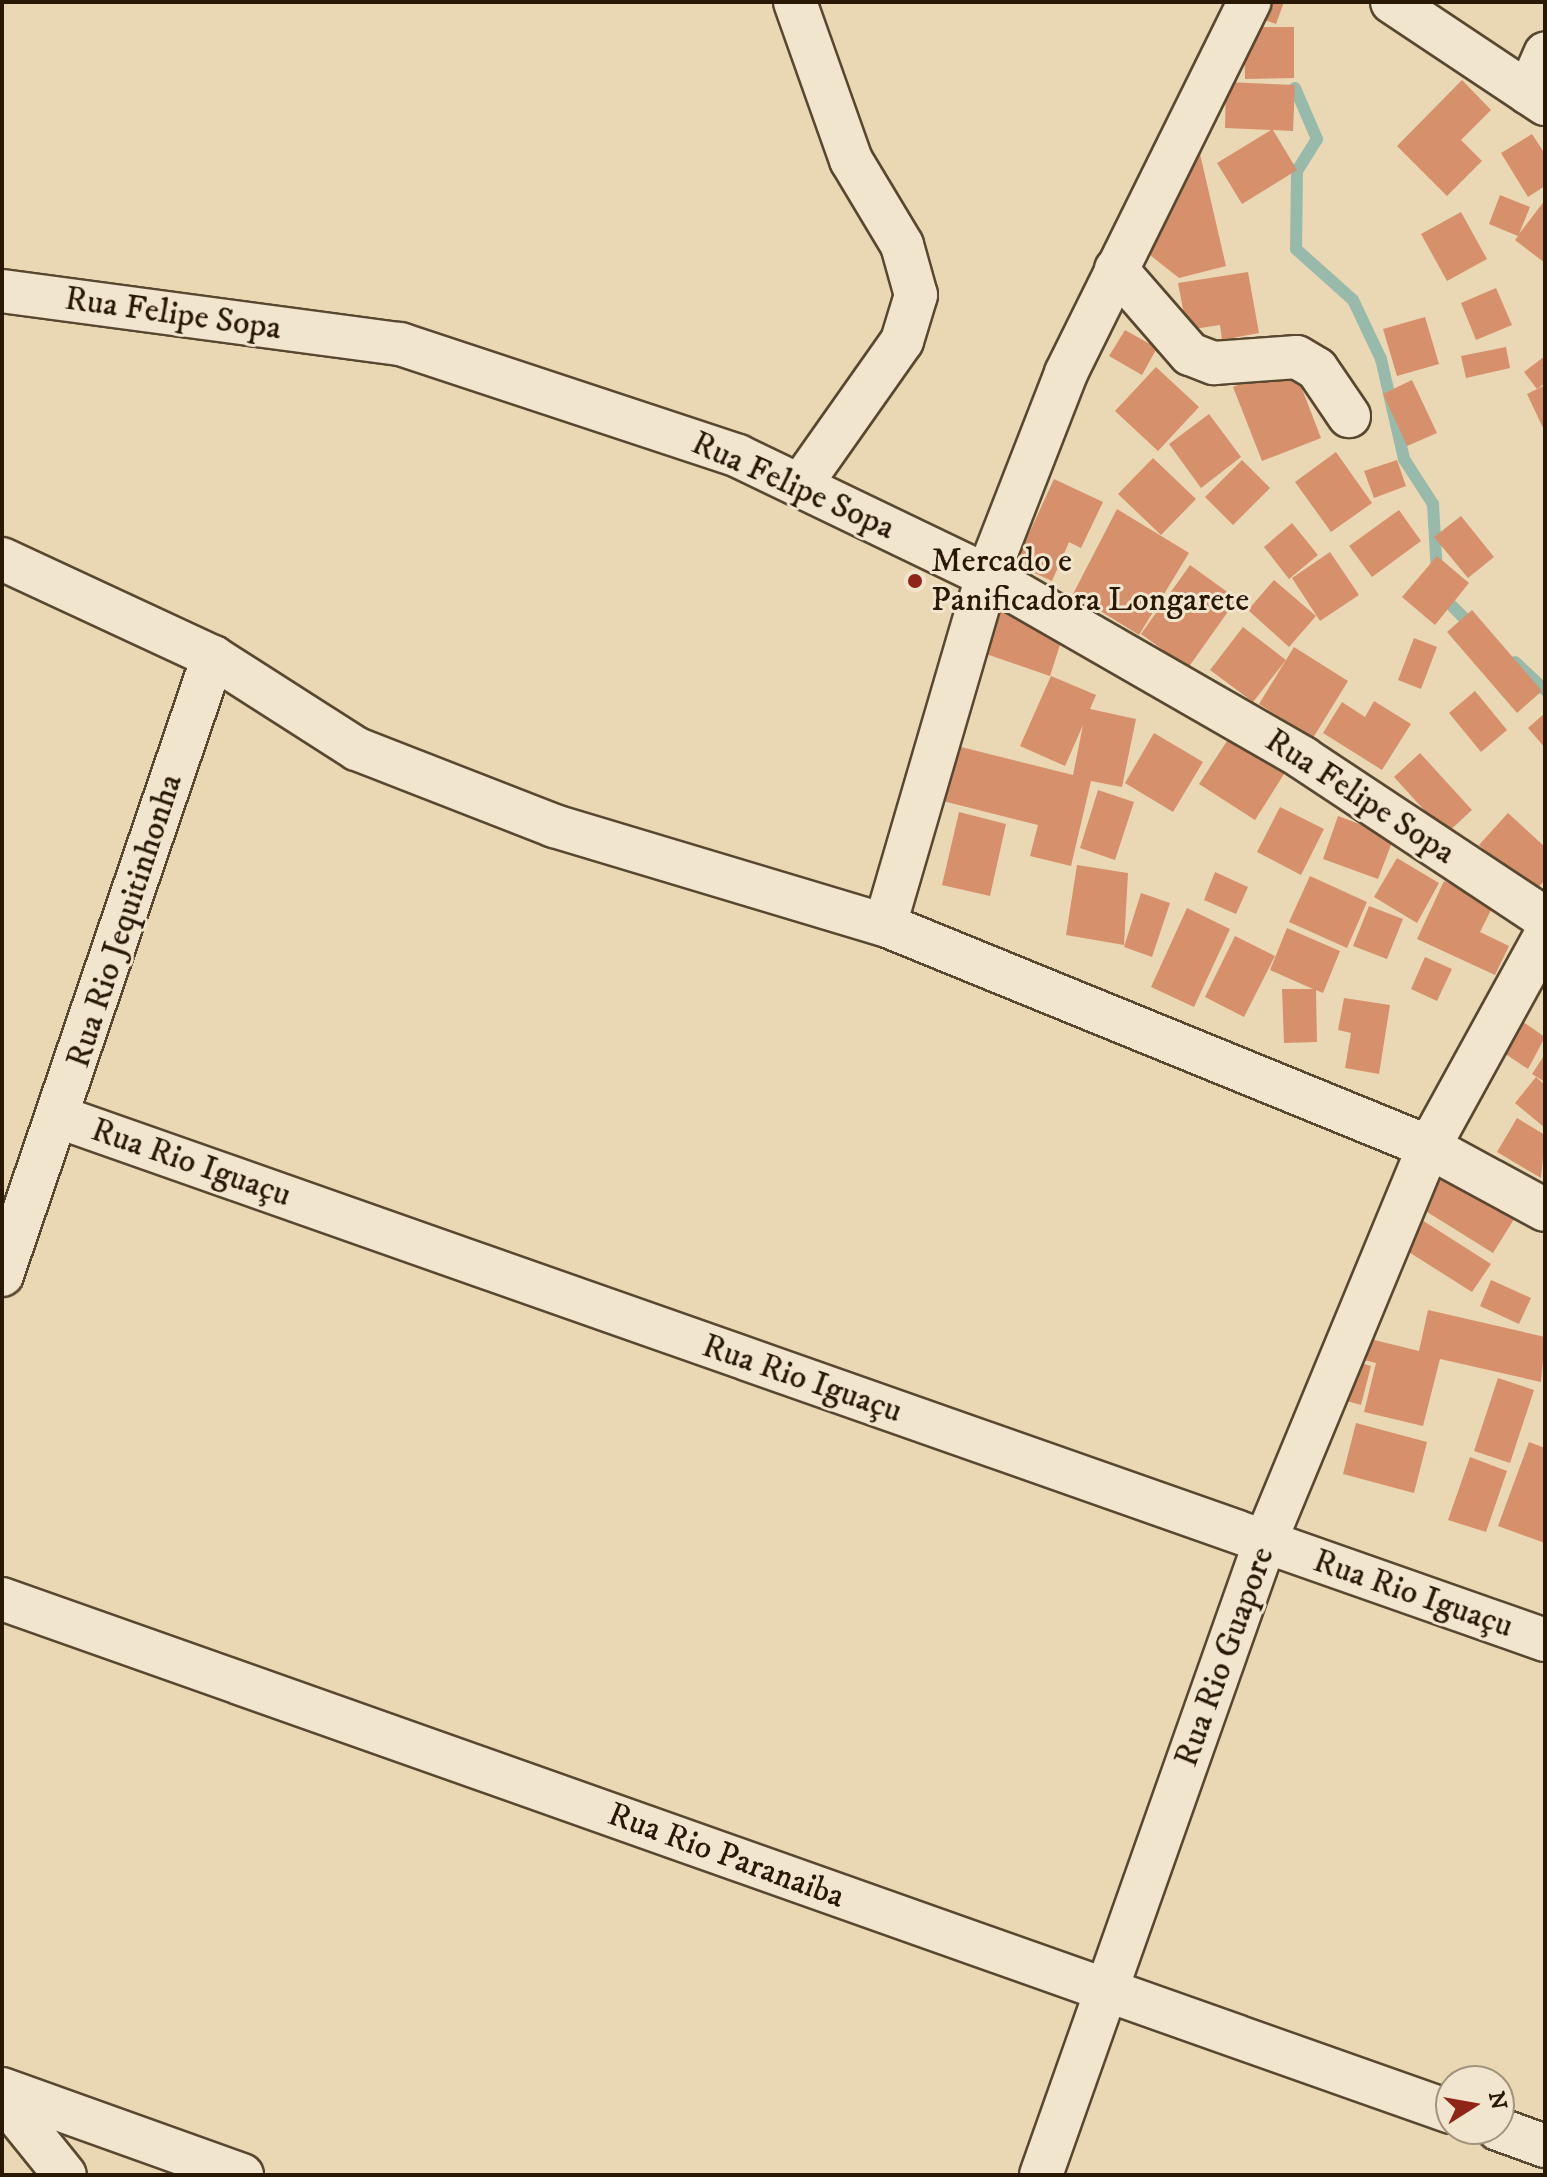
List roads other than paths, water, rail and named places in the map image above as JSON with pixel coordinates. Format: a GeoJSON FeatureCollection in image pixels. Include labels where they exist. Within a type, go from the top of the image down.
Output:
{"type":"FeatureCollection","features":[{"type":"Feature","properties":{"kind":"street"},"geometry":{"type":"LineString","coordinates":[[795,2],[851,160],[902,245],[916,295],[902,341],[801,484]]}},
{"type":"Feature","properties":{"kind":"street"},"geometry":{"type":"LineString","coordinates":[[885,925],[987,576],[1066,373],[1249,2]]}},
{"type":"Feature","properties":{"kind":"street"},"geometry":{"type":"LineString","coordinates":[[1392,2],[1536,98],[1545,54]]}},
{"type":"Feature","properties":{"kind":"street"},"geometry":{"type":"LineString","coordinates":[[1116,269],[1190,354],[1214,363],[1297,357],[1317,369],[1349,416]]}},
{"type":"Feature","properties":{"kind":"street","name":"Rua Felipe Sopa"},"geometry":{"type":"LineString","coordinates":[[2,291],[400,344],[738,456],[987,576],[1303,758],[1545,918]]}},
{"type":"Feature","properties":{"kind":"street"},"geometry":{"type":"LineString","coordinates":[[2,559],[213,657],[385,760],[554,826],[885,925],[1429,1147],[1545,1210]]}},
{"type":"Feature","properties":{"kind":"street","name":"Rua Rio Jequitinhonha"},"geometry":{"type":"LineString","coordinates":[[2,1275],[59,1117],[213,657]]}},
{"type":"Feature","properties":{"kind":"street","name":"Rua Rio Guapore"},"geometry":{"type":"LineString","coordinates":[[1041,2175],[1265,1542],[1429,1147],[1545,936]]}},
{"type":"Feature","properties":{"kind":"street","name":"Rua Rio Iguaçu"},"geometry":{"type":"LineString","coordinates":[[59,1117],[1545,1640]]}},
{"type":"Feature","properties":{"kind":"street","name":"Rua Rio Paranaiba"},"geometry":{"type":"LineString","coordinates":[[2,1599],[1435,2106]]}},
{"type":"Feature","properties":{"kind":"street"},"geometry":{"type":"LineString","coordinates":[[2,2089],[242,2175]]}},
{"type":"Feature","properties":{"kind":"street"},"geometry":{"type":"LineString","coordinates":[[2,2097],[65,2175]]}},
{"type":"Feature","properties":{"kind":"street"},"geometry":{"type":"LineString","coordinates":[[1515,2135],[1545,2146]]}},
{"type":"Feature","properties":{"kind":"waterway"},"geometry":{"type":"LineString","coordinates":[[1295,88],[1317,139],[1297,171],[1296,249],[1353,300],[1381,359],[1404,459],[1433,504],[1437,574]]}},
{"type":"Feature","properties":{"kind":"waterway"},"geometry":{"type":"LineString","coordinates":[[1442,596],[1473,627]]}},
{"type":"Feature","properties":{"kind":"waterway"},"geometry":{"type":"LineString","coordinates":[[1515,662],[1545,690]]}},
{"type":"Feature","properties":{"kind":"place","name":"Mercado e Panificadora Longarete"},"geometry":{"type":"Point","coordinates":[915,581]}}]}
